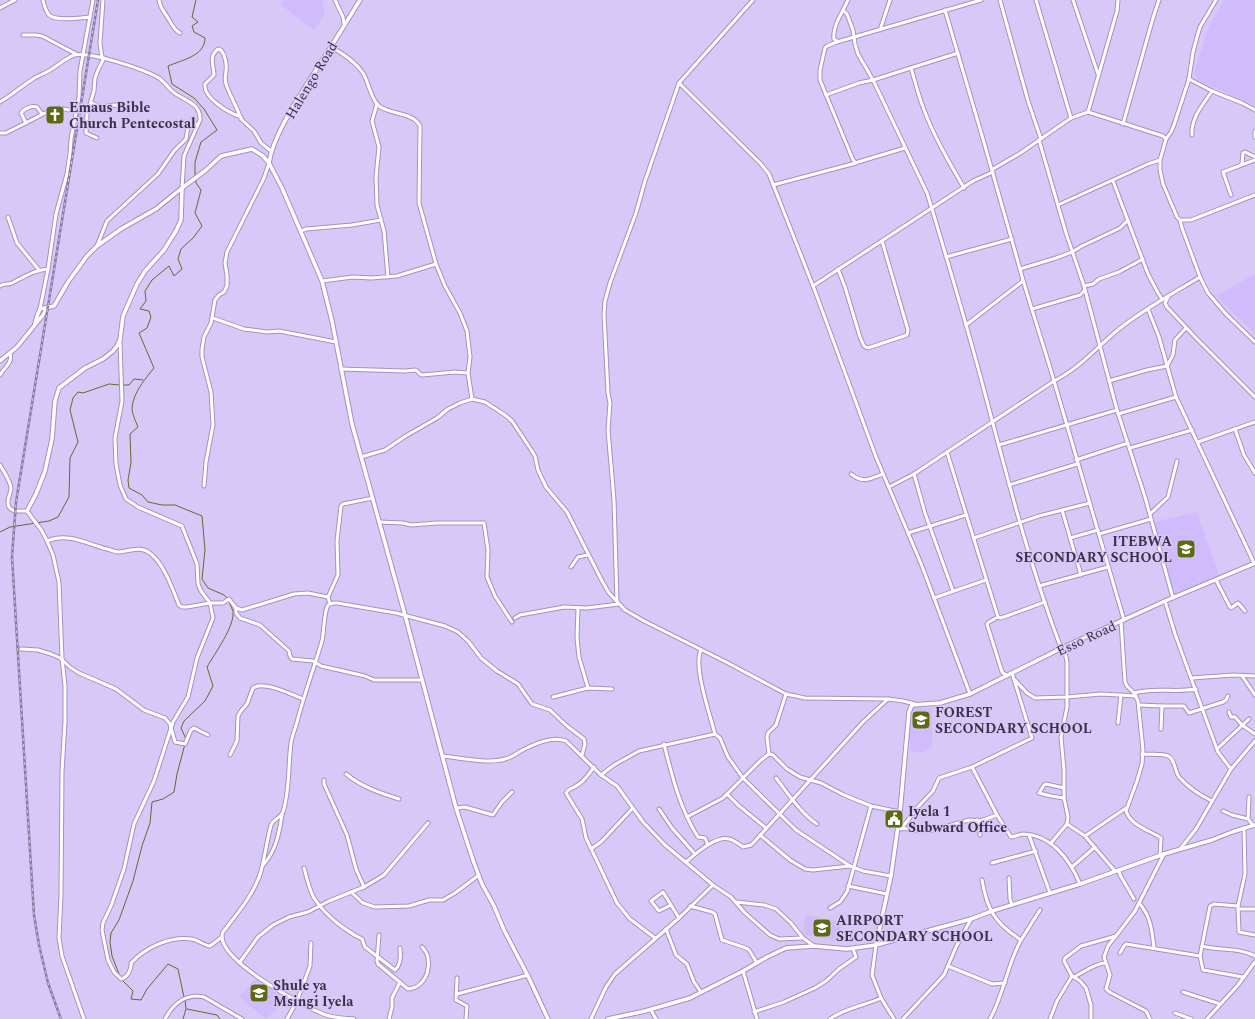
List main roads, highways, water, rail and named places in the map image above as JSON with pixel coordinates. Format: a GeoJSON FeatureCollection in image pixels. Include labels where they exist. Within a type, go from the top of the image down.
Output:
{"type":"FeatureCollection","features":[{"type":"Feature","properties":{"kind":"waterway"},"geometry":{"type":"LineString","coordinates":[[195,177],[195,162],[201,142],[217,130],[204,109],[194,98],[172,84],[168,66],[197,53],[204,44],[205,38],[194,32],[192,26],[198,22],[192,17],[196,0]]}},
{"type":"Feature","properties":{"kind":"waterway"},"geometry":{"type":"LineString","coordinates":[[196,180],[196,183],[201,190],[195,213],[202,226],[193,238],[181,249],[178,259],[182,269],[174,276],[169,266],[152,280],[145,291],[146,301],[140,309],[149,311],[151,317],[147,328],[139,333],[154,368],[140,386],[133,402],[132,408],[138,427],[130,434],[131,463],[128,480],[129,488],[142,495],[148,502],[162,505],[175,505],[202,516],[205,550],[202,579],[208,588],[224,595],[228,599]]}},
{"type":"Feature","properties":{"kind":"waterway"},"geometry":{"type":"LineString","coordinates":[[123,385],[129,385],[134,379],[143,380]]}},
{"type":"Feature","properties":{"kind":"waterway"},"geometry":{"type":"LineString","coordinates":[[0,532],[10,527],[49,521],[58,517],[69,497],[70,458],[78,442],[70,410],[73,398],[78,392],[83,393],[109,384],[120,385]]}},
{"type":"Feature","properties":{"kind":"waterway"},"geometry":{"type":"LineString","coordinates":[[186,739],[181,728],[184,721],[205,701],[213,686],[207,667],[228,632],[231,624],[233,611],[229,602]]}},
{"type":"Feature","properties":{"kind":"waterway"},"geometry":{"type":"LineString","coordinates":[[119,974],[112,956],[110,942],[111,933],[119,920],[133,881],[142,846],[150,823],[152,802],[163,799],[174,792],[185,744]]}},
{"type":"Feature","properties":{"kind":"waterway"},"geometry":{"type":"LineString","coordinates":[[122,980],[133,991],[131,999],[141,1000],[147,989],[168,964],[178,969],[184,997]]}},
{"type":"Feature","properties":{"kind":"waterway"},"geometry":{"type":"LineString","coordinates":[[183,1019],[186,1009],[185,1000]]}},
{"type":"Feature","properties":{"kind":"waterway"},"geometry":{"type":"LineString","coordinates":[[187,1009],[217,1015],[220,1019]]}},
{"type":"Feature","properties":{"kind":"railway"},"geometry":{"type":"LineString","coordinates":[[61,1019],[48,983],[34,915],[12,557],[16,502],[98,0]]}},
{"type":"Feature","properties":{"kind":"place","name":"Emaus Bible Church Pentecostal"},"geometry":{"type":"Point","coordinates":[55,115]}},
{"type":"Feature","properties":{"kind":"place","name":"ITEBWA SECONDARY SCHOOL"},"geometry":{"type":"Point","coordinates":[1186,549]}},
{"type":"Feature","properties":{"kind":"place","name":"FOREST SECONDARY SCHOOL"},"geometry":{"type":"Point","coordinates":[921,720]}},
{"type":"Feature","properties":{"kind":"place","name":"Iyela 1 Subward Office"},"geometry":{"type":"Point","coordinates":[894,819]}},
{"type":"Feature","properties":{"kind":"place","name":"AIRPORT SECONDARY SCHOOL"},"geometry":{"type":"Point","coordinates":[822,928]}},
{"type":"Feature","properties":{"kind":"place","name":"Shule ya Msingi Iyela"},"geometry":{"type":"Point","coordinates":[259,993]}}]}
